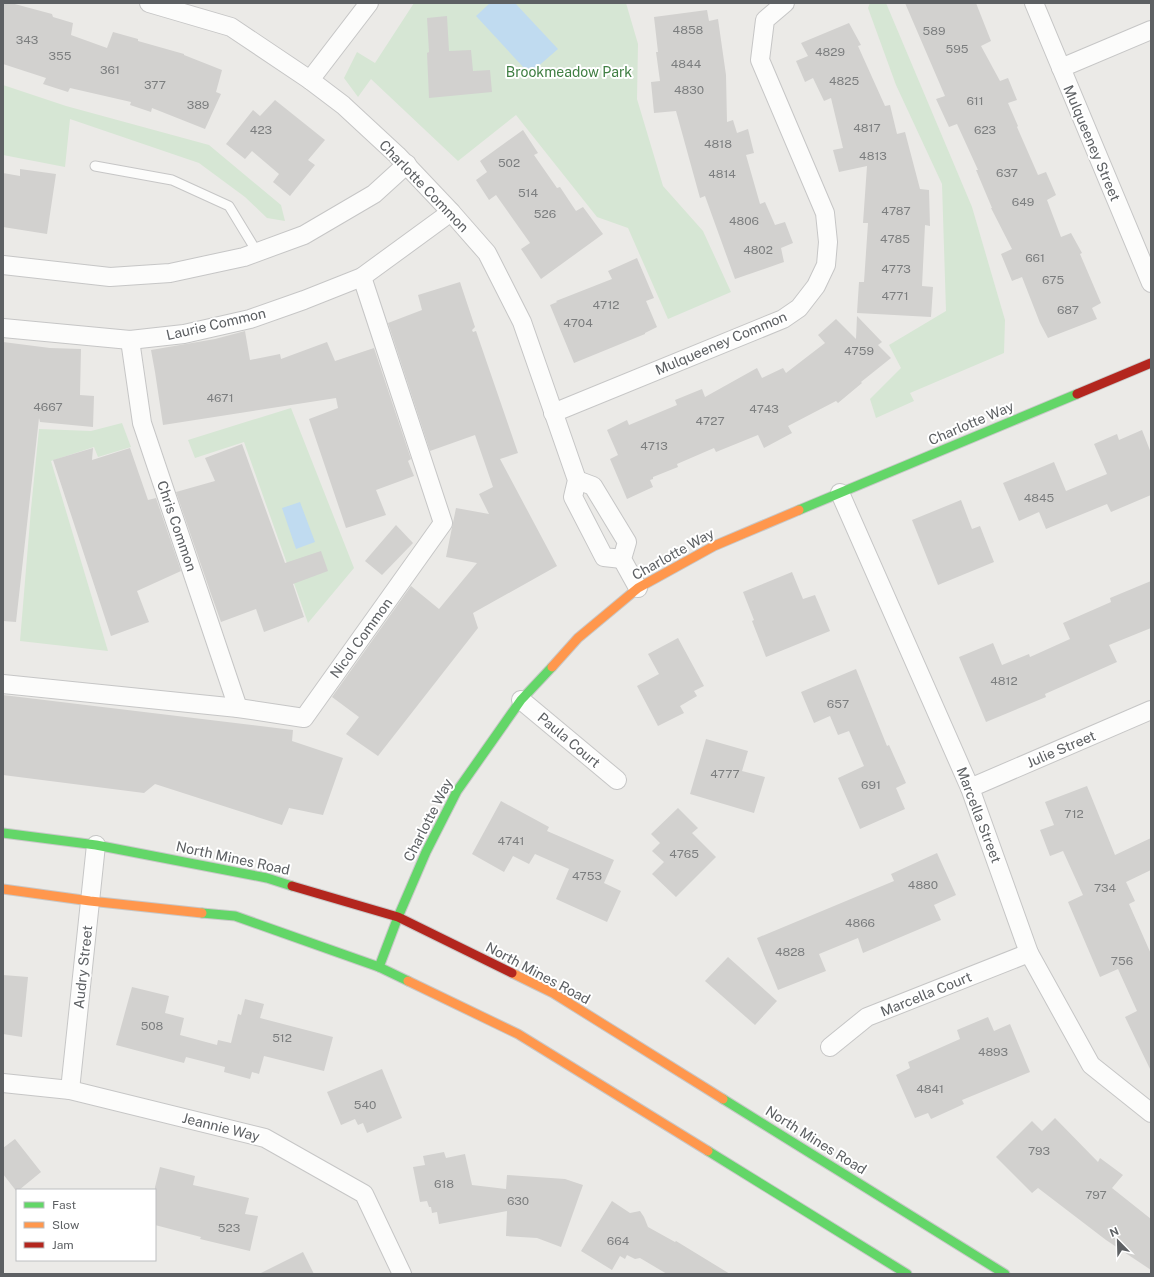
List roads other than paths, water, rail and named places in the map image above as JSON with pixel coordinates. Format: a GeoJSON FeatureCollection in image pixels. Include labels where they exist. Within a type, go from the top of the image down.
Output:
{"type":"FeatureCollection","features":[{"type":"Feature","properties":{"kind":"main road","name":"Charlotte Way"},"geometry":{"type":"LineString","coordinates":[[379,967],[398,917],[426,852],[457,791],[522,700],[578,638],[638,588],[714,546],[1151,363]]}},
{"type":"Feature","properties":{"kind":"main road","name":"North Mines Road"},"geometry":{"type":"LineString","coordinates":[[3,833],[96,845],[267,878],[398,917],[553,993],[1004,1274]]}},
{"type":"Feature","properties":{"kind":"main road"},"geometry":{"type":"LineString","coordinates":[[3,889],[90,901],[234,916],[379,967],[518,1034],[907,1274]]}},
{"type":"Feature","properties":{"kind":"street","name":"Charlotte Common"},"geometry":{"type":"LineString","coordinates":[[149,3],[231,27],[310,80],[343,105],[406,164],[487,253],[522,322],[576,480],[573,497],[604,557],[622,559]]}},
{"type":"Feature","properties":{"kind":"street"},"geometry":{"type":"LineString","coordinates":[[310,80],[369,3]]}},
{"type":"Feature","properties":{"kind":"street","name":"Mulqueeney Common"},"geometry":{"type":"LineString","coordinates":[[553,413],[782,319],[799,308],[816,286],[826,265],[828,242],[825,214],[760,60],[765,20],[784,3]]}},
{"type":"Feature","properties":{"kind":"street","name":"Mulqueeney Street"},"geometry":{"type":"LineString","coordinates":[[1034,3],[1151,283]]}},
{"type":"Feature","properties":{"kind":"street"},"geometry":{"type":"LineString","coordinates":[[1061,68],[1151,30]]}},
{"type":"Feature","properties":{"kind":"street"},"geometry":{"type":"LineString","coordinates":[[3,265],[110,276],[170,273],[244,257],[304,235],[374,194],[406,164]]}},
{"type":"Feature","properties":{"kind":"street","name":"Laurie Common"},"geometry":{"type":"LineString","coordinates":[[3,328],[130,340],[184,334],[250,319],[304,300],[362,276],[451,212]]}},
{"type":"Feature","properties":{"kind":"street","name":"Nicol Common"},"geometry":{"type":"LineString","coordinates":[[3,684],[238,708],[304,718],[443,523],[362,276]]}},
{"type":"Feature","properties":{"kind":"street","name":"Chris Common"},"geometry":{"type":"LineString","coordinates":[[130,340],[142,423],[238,708]]}},
{"type":"Feature","properties":{"kind":"street"},"geometry":{"type":"LineString","coordinates":[[576,480],[593,486],[627,542],[622,559],[638,588]]}},
{"type":"Feature","properties":{"kind":"street","name":"Marcella Street"},"geometry":{"type":"LineString","coordinates":[[840,493],[970,788],[1029,953],[1090,1065],[1151,1113]]}},
{"type":"Feature","properties":{"kind":"street","name":"Paula Court"},"geometry":{"type":"LineString","coordinates":[[522,700],[617,780]]}},
{"type":"Feature","properties":{"kind":"street","name":"Julie Street"},"geometry":{"type":"LineString","coordinates":[[970,788],[1151,710]]}},
{"type":"Feature","properties":{"kind":"street","name":"Audry Street"},"geometry":{"type":"LineString","coordinates":[[70,1090],[96,845]]}},
{"type":"Feature","properties":{"kind":"street","name":"Marcella Court"},"geometry":{"type":"LineString","coordinates":[[830,1047],[867,1017],[1029,953]]}},
{"type":"Feature","properties":{"kind":"street","name":"Jeannie Way"},"geometry":{"type":"LineString","coordinates":[[3,1083],[70,1090],[265,1138],[364,1194],[402,1274]]}},
{"type":"Feature","properties":{"kind":"lane"},"geometry":{"type":"LineString","coordinates":[[95,166],[172,180],[229,206],[257,252]]}},
{"type":"Feature","properties":{"kind":"water"},"geometry":{"type":"Polygon","coordinates":[[[490,3],[515,3],[558,49],[527,76],[522,71],[524,68],[476,16],[490,3]]]}},
{"type":"Feature","properties":{"kind":"water"},"geometry":{"type":"Polygon","coordinates":[[[300,502],[315,542],[296,549],[282,508],[300,502]]]}},
{"type":"Feature","properties":{"kind":"park label","name":"Brookmeadow Park"},"geometry":{"type":"Point","coordinates":[569,72]}}]}
